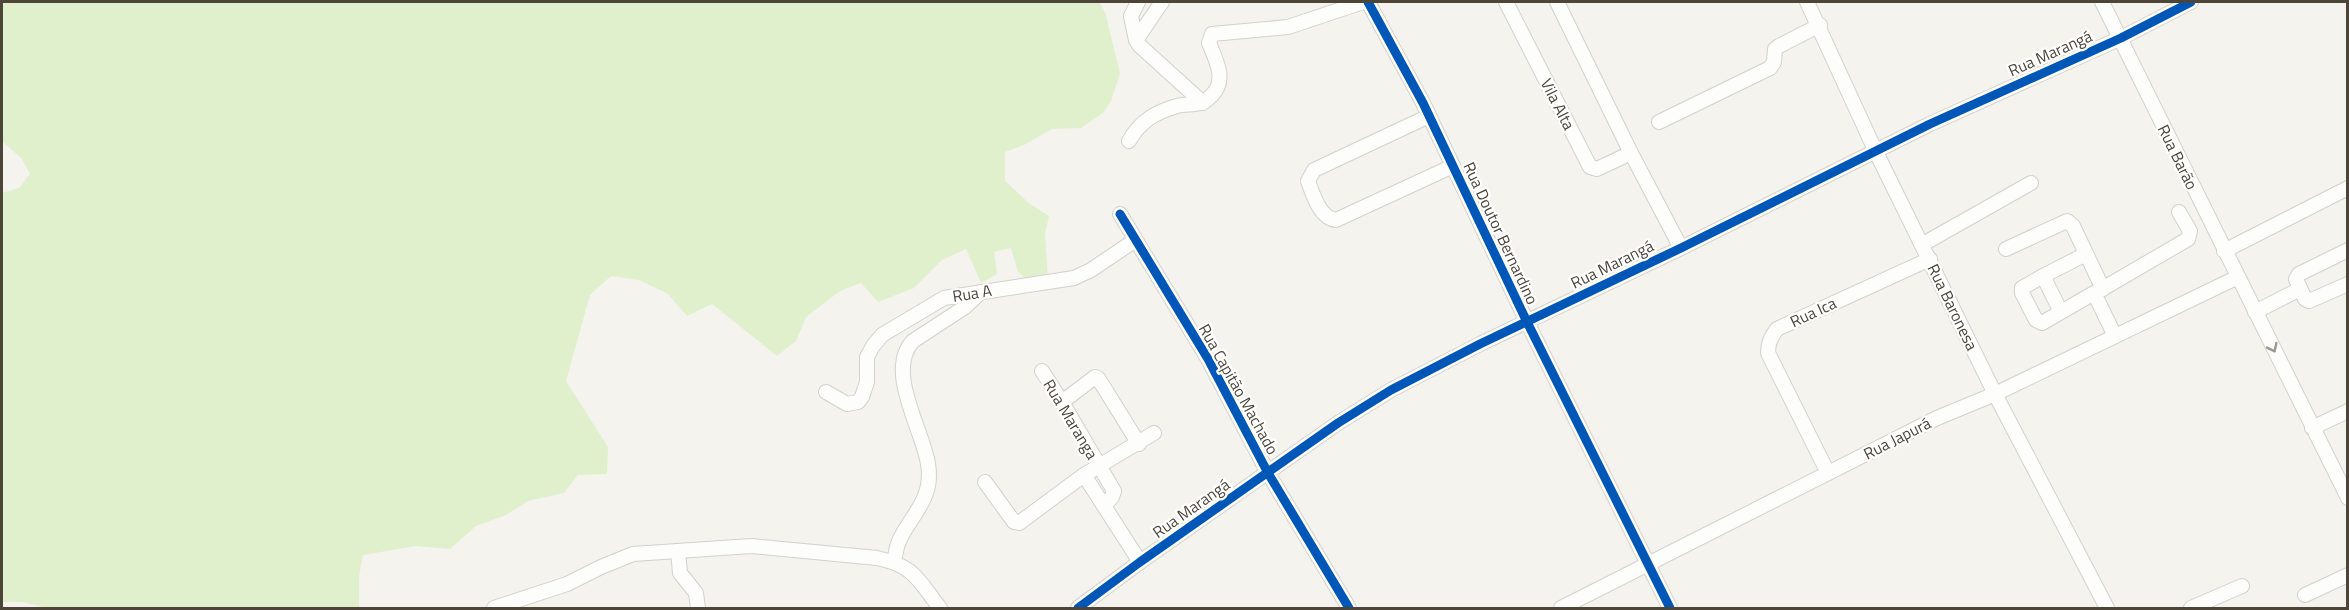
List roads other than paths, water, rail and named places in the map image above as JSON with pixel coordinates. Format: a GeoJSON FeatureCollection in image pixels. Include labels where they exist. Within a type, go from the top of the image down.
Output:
{"type":"FeatureCollection","features":[{"type":"Feature","properties":{"kind":"street"},"geometry":{"type":"LineString","coordinates":[[1138,2],[1131,16],[1139,45],[1203,103]]}},
{"type":"Feature","properties":{"kind":"street"},"geometry":{"type":"LineString","coordinates":[[1136,40],[1162,2]]}},
{"type":"Feature","properties":{"kind":"street"},"geometry":{"type":"LineString","coordinates":[[1129,141],[1143,122],[1154,115],[1179,105],[1203,103],[1212,96],[1220,83],[1218,67],[1209,44],[1212,34],[1288,27],[1366,2]]}},
{"type":"Feature","properties":{"kind":"street","name":"Rua Doutor Bernardino"},"geometry":{"type":"LineString","coordinates":[[1366,2],[1429,116],[1527,322],[1670,609]]}},
{"type":"Feature","properties":{"kind":"street","name":"Vila Alta"},"geometry":{"type":"LineString","coordinates":[[1506,2],[1590,167],[1597,169],[1631,153]]}},
{"type":"Feature","properties":{"kind":"street"},"geometry":{"type":"LineString","coordinates":[[1557,2],[1631,153],[1681,248]]}},
{"type":"Feature","properties":{"kind":"street","name":"Rua Baronesa"},"geometry":{"type":"LineString","coordinates":[[1807,2],[1875,150],[1995,394],[2107,609]]}},
{"type":"Feature","properties":{"kind":"street","name":"Rua Barão"},"geometry":{"type":"LineString","coordinates":[[2102,2],[2348,498]]}},
{"type":"Feature","properties":{"kind":"street","name":"Rua Marangá"},"geometry":{"type":"LineString","coordinates":[[1078,609],[1140,562],[1364,406],[1480,344],[1681,248],[1875,150],[2121,38],[2192,2]]}},
{"type":"Feature","properties":{"kind":"street"},"geometry":{"type":"LineString","coordinates":[[1659,122],[1770,68],[1774,62],[1775,49],[1820,26]]}},
{"type":"Feature","properties":{"kind":"street"},"geometry":{"type":"LineString","coordinates":[[1429,116],[1314,170],[1308,181],[1315,198],[1326,215],[1336,220],[1453,166]]}},
{"type":"Feature","properties":{"kind":"street"},"geometry":{"type":"LineString","coordinates":[[1923,244],[2031,183]]}},
{"type":"Feature","properties":{"kind":"street"},"geometry":{"type":"LineString","coordinates":[[2224,250],[2348,188]]}},
{"type":"Feature","properties":{"kind":"street"},"geometry":{"type":"LineString","coordinates":[[2086,254],[2022,288],[2022,293],[2039,322],[2099,291],[2188,239],[2190,231],[2180,212]]}},
{"type":"Feature","properties":{"kind":"street","name":"Rua Capitão Machado"},"geometry":{"type":"LineString","coordinates":[[1120,214],[1134,241],[1208,359],[1268,473],[1349,609]]}},
{"type":"Feature","properties":{"kind":"street"},"geometry":{"type":"LineString","coordinates":[[2006,249],[2064,220],[2071,223],[2086,254],[2115,336]]}},
{"type":"Feature","properties":{"kind":"street","name":"Rua A"},"geometry":{"type":"LineString","coordinates":[[826,392],[847,404],[858,402],[867,382],[867,357],[882,335],[944,297],[1074,278],[1091,270],[1134,241]]}},
{"type":"Feature","properties":{"kind":"street"},"geometry":{"type":"LineString","coordinates":[[2348,250],[2299,274],[2296,279],[2305,299],[2309,301],[2348,284]]}},
{"type":"Feature","properties":{"kind":"street","name":"Rua Ica"},"geometry":{"type":"LineString","coordinates":[[1828,473],[1768,353],[1771,338],[1777,329],[1930,259]]}},
{"type":"Feature","properties":{"kind":"street"},"geometry":{"type":"LineString","coordinates":[[2043,276],[2061,312]]}},
{"type":"Feature","properties":{"kind":"street","name":"Rua Japurá"},"geometry":{"type":"LineString","coordinates":[[1561,609],[1937,418],[1995,394],[2238,277]]}},
{"type":"Feature","properties":{"kind":"street"},"geometry":{"type":"LineString","coordinates":[[2255,312],[2300,288]]}},
{"type":"Feature","properties":{"kind":"street"},"geometry":{"type":"LineString","coordinates":[[894,562],[899,540],[924,500],[929,464],[910,408],[902,359],[913,341],[965,307],[981,292]]}},
{"type":"Feature","properties":{"kind":"street","name":"Rua Maranga"},"geometry":{"type":"LineString","coordinates":[[1042,371],[1099,466]]}},
{"type":"Feature","properties":{"kind":"street"},"geometry":{"type":"LineString","coordinates":[[1062,402],[1095,377],[1098,378],[1139,444]]}},
{"type":"Feature","properties":{"kind":"street"},"geometry":{"type":"LineString","coordinates":[[2312,428],[2348,411]]}},
{"type":"Feature","properties":{"kind":"street","name":"Rua Maranga"},"geometry":{"type":"LineString","coordinates":[[985,482],[1016,523],[1084,475],[1154,433]]}},
{"type":"Feature","properties":{"kind":"street"},"geometry":{"type":"LineString","coordinates":[[1099,466],[1114,491],[1104,506]]}},
{"type":"Feature","properties":{"kind":"street","name":"Rua Maranga"},"geometry":{"type":"LineString","coordinates":[[1084,475],[1140,562]]}},
{"type":"Feature","properties":{"kind":"street"},"geometry":{"type":"LineString","coordinates":[[494,609],[567,585],[609,563],[633,554],[750,546],[877,558],[894,562],[909,569],[940,609]]}},
{"type":"Feature","properties":{"kind":"street"},"geometry":{"type":"LineString","coordinates":[[678,551],[680,573],[696,593],[698,609]]}},
{"type":"Feature","properties":{"kind":"street"},"geometry":{"type":"LineString","coordinates":[[2305,595],[2348,575]]}},
{"type":"Feature","properties":{"kind":"street"},"geometry":{"type":"LineString","coordinates":[[2191,609],[2242,586]]}}]}
